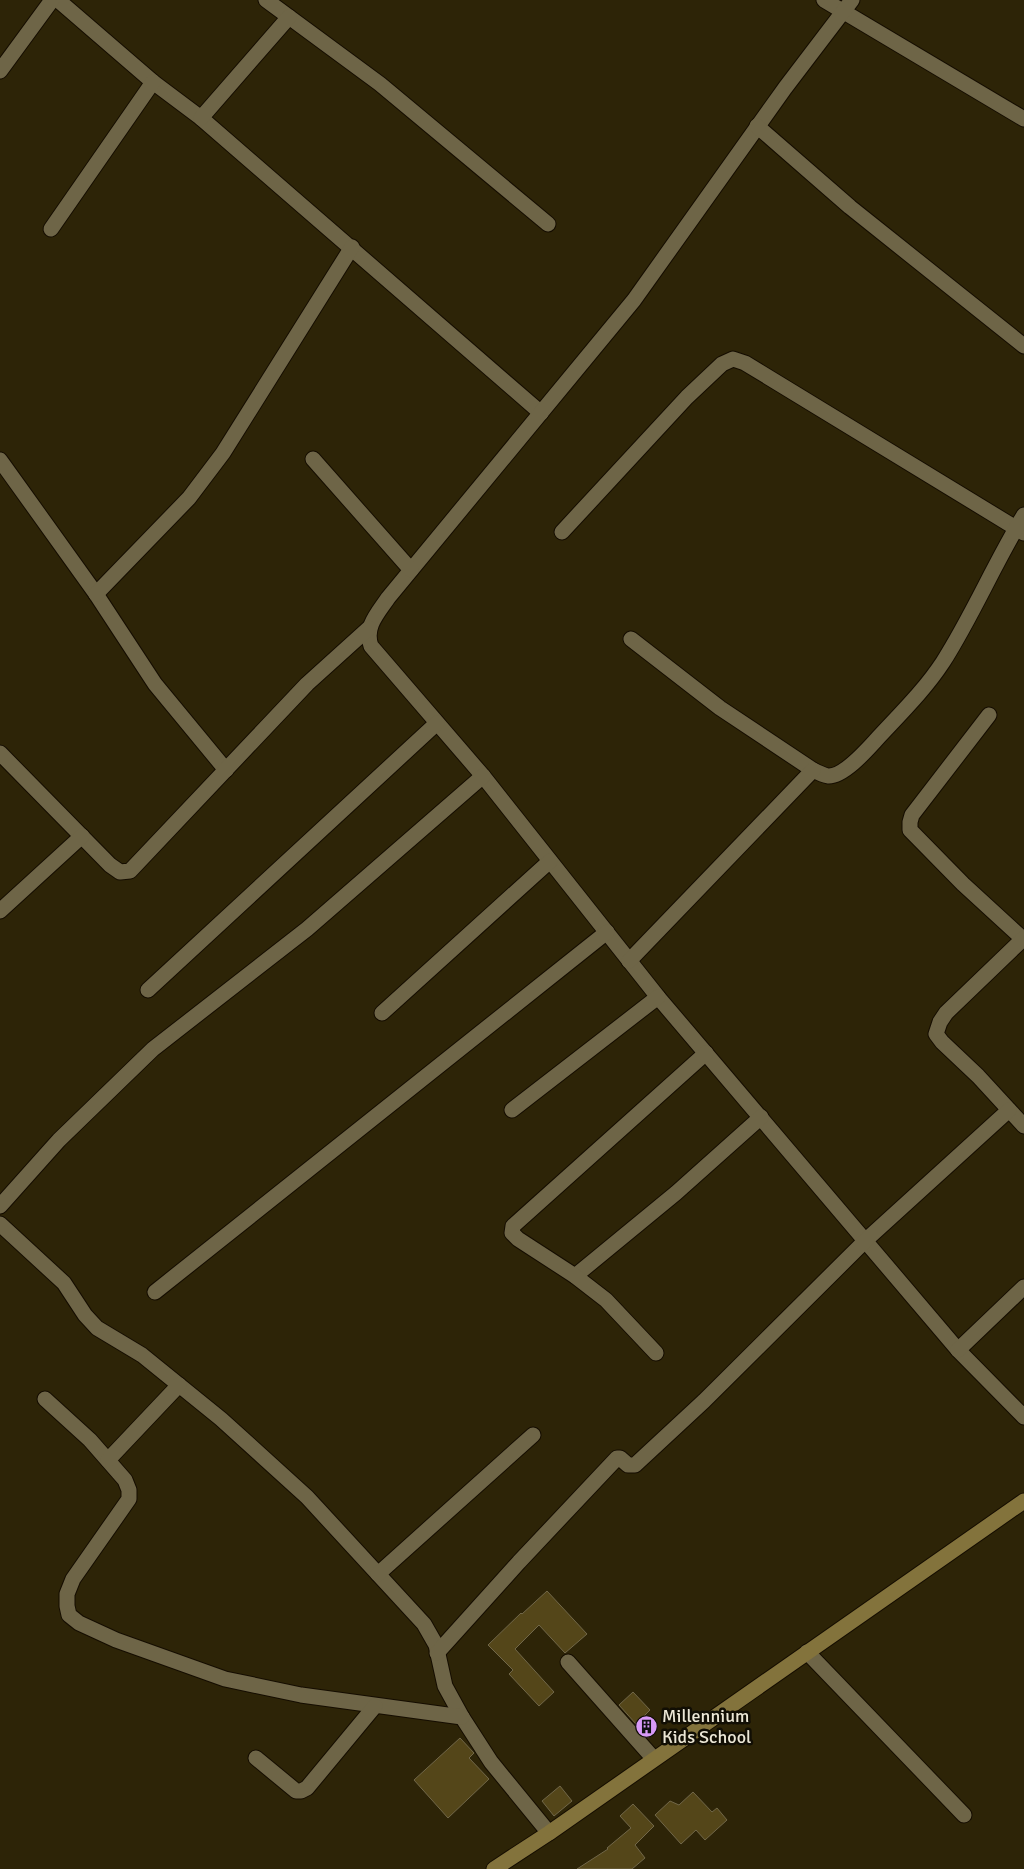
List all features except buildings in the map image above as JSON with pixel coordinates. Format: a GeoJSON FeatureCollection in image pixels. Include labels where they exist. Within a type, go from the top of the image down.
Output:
{"type":"FeatureCollection","features":[{"type":"Feature","properties":{"kind":"main road"},"geometry":{"type":"LineString","coordinates":[[494,1869],[549,1833],[1024,1501]]}},
{"type":"Feature","properties":{"kind":"street"},"geometry":{"type":"LineString","coordinates":[[0,71],[52,0]]}},
{"type":"Feature","properties":{"kind":"street"},"geometry":{"type":"LineString","coordinates":[[58,0],[154,82],[201,118],[352,247],[541,413]]}},
{"type":"Feature","properties":{"kind":"street"},"geometry":{"type":"LineString","coordinates":[[266,0],[380,84],[548,224]]}},
{"type":"Feature","properties":{"kind":"street"},"geometry":{"type":"LineString","coordinates":[[824,0],[848,5],[923,60],[1024,119]]}},
{"type":"Feature","properties":{"kind":"street"},"geometry":{"type":"LineString","coordinates":[[0,753],[110,865],[120,872],[130,871],[307,684],[369,628],[388,598],[634,300],[758,126],[848,5]]}},
{"type":"Feature","properties":{"kind":"street"},"geometry":{"type":"LineString","coordinates":[[201,118],[289,17]]}},
{"type":"Feature","properties":{"kind":"street"},"geometry":{"type":"LineString","coordinates":[[51,229],[154,82]]}},
{"type":"Feature","properties":{"kind":"street"},"geometry":{"type":"LineString","coordinates":[[758,126],[850,207],[1024,346]]}},
{"type":"Feature","properties":{"kind":"street"},"geometry":{"type":"LineString","coordinates":[[96,594],[189,498],[223,453],[352,247]]}},
{"type":"Feature","properties":{"kind":"street"},"geometry":{"type":"LineString","coordinates":[[562,532],[687,397],[722,364],[733,359],[745,363],[1020,530]]}},
{"type":"Feature","properties":{"kind":"street"},"geometry":{"type":"LineString","coordinates":[[313,459],[411,570]]}},
{"type":"Feature","properties":{"kind":"street"},"geometry":{"type":"LineString","coordinates":[[0,460],[96,594],[156,684],[226,770]]}},
{"type":"Feature","properties":{"kind":"street"},"geometry":{"type":"LineString","coordinates":[[631,639],[720,708],[813,770],[828,776],[836,774],[849,766],[867,750],[922,690],[942,663],[1020,530],[1024,515]]}},
{"type":"Feature","properties":{"kind":"street"},"geometry":{"type":"LineString","coordinates":[[369,628],[368,638],[371,646],[483,776],[658,997],[958,1350],[1024,1417]]}},
{"type":"Feature","properties":{"kind":"street"},"geometry":{"type":"LineString","coordinates":[[989,715],[912,815],[910,830],[963,884],[1024,938],[946,1013],[940,1022],[936,1034],[1024,1126]]}},
{"type":"Feature","properties":{"kind":"street"},"geometry":{"type":"LineString","coordinates":[[148,990],[438,723]]}},
{"type":"Feature","properties":{"kind":"street"},"geometry":{"type":"LineString","coordinates":[[629,961],[813,770]]}},
{"type":"Feature","properties":{"kind":"street"},"geometry":{"type":"LineString","coordinates":[[0,1206],[59,1140],[153,1049],[308,928],[483,776]]}},
{"type":"Feature","properties":{"kind":"street"},"geometry":{"type":"LineString","coordinates":[[0,911],[82,836]]}},
{"type":"Feature","properties":{"kind":"street"},"geometry":{"type":"LineString","coordinates":[[382,1013],[550,861]]}},
{"type":"Feature","properties":{"kind":"street"},"geometry":{"type":"LineString","coordinates":[[155,1292],[607,932]]}},
{"type":"Feature","properties":{"kind":"street"},"geometry":{"type":"LineString","coordinates":[[512,1110],[658,997]]}},
{"type":"Feature","properties":{"kind":"street"},"geometry":{"type":"LineString","coordinates":[[656,1353],[606,1300],[575,1276],[518,1240],[512,1233],[513,1226],[706,1053]]}},
{"type":"Feature","properties":{"kind":"street"},"geometry":{"type":"LineString","coordinates":[[437,1653],[617,1458],[620,1458],[628,1465],[635,1465],[704,1401],[866,1240],[1009,1110]]}},
{"type":"Feature","properties":{"kind":"street"},"geometry":{"type":"LineString","coordinates":[[575,1276],[676,1193],[761,1117]]}},
{"type":"Feature","properties":{"kind":"street"},"geometry":{"type":"LineString","coordinates":[[0,1224],[64,1283],[85,1315],[97,1328],[142,1355],[253,1447],[307,1497],[424,1624],[436,1645],[446,1686],[462,1717],[491,1762],[549,1833]]}},
{"type":"Feature","properties":{"kind":"street"},"geometry":{"type":"LineString","coordinates":[[958,1350],[1024,1287]]}},
{"type":"Feature","properties":{"kind":"street"},"geometry":{"type":"LineString","coordinates":[[108,1460],[179,1385]]}},
{"type":"Feature","properties":{"kind":"street"},"geometry":{"type":"LineString","coordinates":[[45,1399],[90,1440],[125,1480],[129,1490],[129,1499],[73,1579],[67,1594],[67,1606],[70,1615],[79,1622],[116,1640],[225,1679],[301,1695],[462,1717]]}},
{"type":"Feature","properties":{"kind":"street"},"geometry":{"type":"LineString","coordinates":[[378,1574],[533,1435]]}},
{"type":"Feature","properties":{"kind":"street"},"geometry":{"type":"LineString","coordinates":[[807,1652],[964,1815]]}},
{"type":"Feature","properties":{"kind":"street"},"geometry":{"type":"LineString","coordinates":[[568,1662],[654,1759]]}},
{"type":"Feature","properties":{"kind":"street"},"geometry":{"type":"LineString","coordinates":[[256,1758],[296,1791],[301,1791],[307,1788],[376,1706]]}},
{"type":"Feature","properties":{"kind":"place","name":"Millennium Kids School"},"geometry":{"type":"Point","coordinates":[646,1726]}}]}
